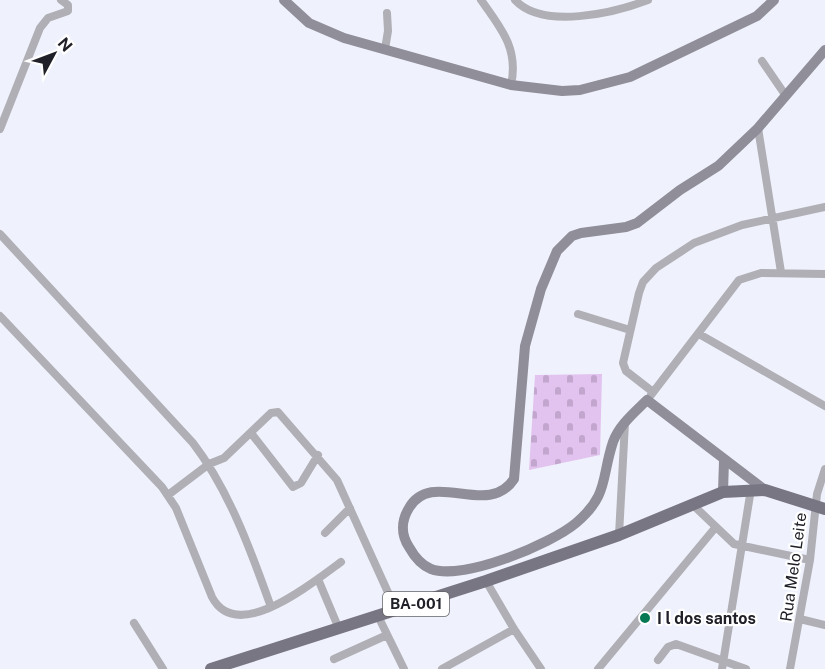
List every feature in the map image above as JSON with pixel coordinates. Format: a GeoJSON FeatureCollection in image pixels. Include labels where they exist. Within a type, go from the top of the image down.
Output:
{"type":"FeatureCollection","features":[{"type":"Feature","properties":{"kind":"main road"},"geometry":{"type":"LineString","coordinates":[[284,0],[297,15],[324,31],[511,85],[562,91],[611,83],[688,51],[757,16],[774,0]]}},
{"type":"Feature","properties":{"kind":"main road"},"geometry":{"type":"LineString","coordinates":[[765,490],[724,461],[650,396],[625,422],[613,441],[606,480],[598,497],[583,517],[551,540],[522,553],[451,571],[432,569],[422,564],[407,545],[403,533],[405,515],[414,500],[421,496],[438,492],[486,497],[503,491],[514,479],[525,345],[541,289],[552,260],[563,243],[581,233],[626,227],[637,223],[680,190],[718,166],[758,128],[825,50]]}},
{"type":"Feature","properties":{"kind":"main road"},"geometry":{"type":"LineString","coordinates":[[723,492],[724,461]]}},
{"type":"Feature","properties":{"kind":"main road","name":"BA-001"},"geometry":{"type":"LineString","coordinates":[[211,669],[486,581],[619,535],[723,492],[765,490],[820,507]]}},
{"type":"Feature","properties":{"kind":"street"},"geometry":{"type":"LineString","coordinates":[[0,129],[40,28],[48,18],[68,11],[68,5],[61,0]]}},
{"type":"Feature","properties":{"kind":"street"},"geometry":{"type":"LineString","coordinates":[[481,0],[510,43],[514,64],[511,85]]}},
{"type":"Feature","properties":{"kind":"street"},"geometry":{"type":"LineString","coordinates":[[515,0],[528,10],[557,17],[613,9],[648,0]]}},
{"type":"Feature","properties":{"kind":"street"},"geometry":{"type":"LineString","coordinates":[[385,49],[388,31],[387,13]]}},
{"type":"Feature","properties":{"kind":"street"},"geometry":{"type":"LineString","coordinates":[[762,61],[786,96]]}},
{"type":"Feature","properties":{"kind":"street"},"geometry":{"type":"LineString","coordinates":[[758,128],[781,272]]}},
{"type":"Feature","properties":{"kind":"street"},"geometry":{"type":"LineString","coordinates":[[825,207],[742,225],[694,243],[656,268],[643,282],[630,330],[624,368],[650,396],[739,280],[751,274],[781,272],[825,274]]}},
{"type":"Feature","properties":{"kind":"street"},"geometry":{"type":"LineString","coordinates":[[2,239],[193,443],[209,464],[250,551],[272,607]]}},
{"type":"Feature","properties":{"kind":"street"},"geometry":{"type":"LineString","coordinates":[[578,314],[630,330]]}},
{"type":"Feature","properties":{"kind":"street"},"geometry":{"type":"LineString","coordinates":[[0,316],[168,495],[176,508],[212,597],[220,610],[242,616],[272,607],[341,562]]}},
{"type":"Feature","properties":{"kind":"street"},"geometry":{"type":"LineString","coordinates":[[699,334],[825,406]]}},
{"type":"Feature","properties":{"kind":"street"},"geometry":{"type":"LineString","coordinates":[[168,495],[209,464],[224,458],[276,411],[318,455],[337,480],[396,610]]}},
{"type":"Feature","properties":{"kind":"street"},"geometry":{"type":"LineString","coordinates":[[619,535],[625,422]]}},
{"type":"Feature","properties":{"kind":"street"},"geometry":{"type":"LineString","coordinates":[[250,433],[293,487],[301,483],[318,455]]}},
{"type":"Feature","properties":{"kind":"street","name":"Rua Melo Leite"},"geometry":{"type":"LineString","coordinates":[[790,669],[825,470]]}},
{"type":"Feature","properties":{"kind":"street"},"geometry":{"type":"LineString","coordinates":[[723,666],[751,489]]}},
{"type":"Feature","properties":{"kind":"street"},"geometry":{"type":"LineString","coordinates":[[692,504],[715,528],[742,548],[810,560]]}},
{"type":"Feature","properties":{"kind":"street"},"geometry":{"type":"LineString","coordinates":[[325,533],[350,508]]}},
{"type":"Feature","properties":{"kind":"street"},"geometry":{"type":"LineString","coordinates":[[598,669],[715,528]]}},
{"type":"Feature","properties":{"kind":"street"},"geometry":{"type":"LineString","coordinates":[[318,579],[339,629]]}},
{"type":"Feature","properties":{"kind":"street"},"geometry":{"type":"LineString","coordinates":[[486,581],[514,629],[542,669]]}},
{"type":"Feature","properties":{"kind":"street"},"geometry":{"type":"LineString","coordinates":[[378,616],[404,669]]}},
{"type":"Feature","properties":{"kind":"street"},"geometry":{"type":"LineString","coordinates":[[800,619],[825,625]]}},
{"type":"Feature","properties":{"kind":"street"},"geometry":{"type":"LineString","coordinates":[[134,623],[162,669]]}},
{"type":"Feature","properties":{"kind":"street"},"geometry":{"type":"LineString","coordinates":[[442,669],[514,629]]}},
{"type":"Feature","properties":{"kind":"street"},"geometry":{"type":"LineString","coordinates":[[334,659],[387,635]]}},
{"type":"Feature","properties":{"kind":"street"},"geometry":{"type":"LineString","coordinates":[[658,660],[668,647],[676,644],[723,666],[746,669]]}},
{"type":"Feature","properties":{"kind":"green space"},"geometry":{"type":"Polygon","coordinates":[[[602,374],[600,455],[529,470],[535,375],[602,374]]]}},
{"type":"Feature","properties":{"kind":"place","name":"I l dos santos"},"geometry":{"type":"Point","coordinates":[645,618]}}]}
